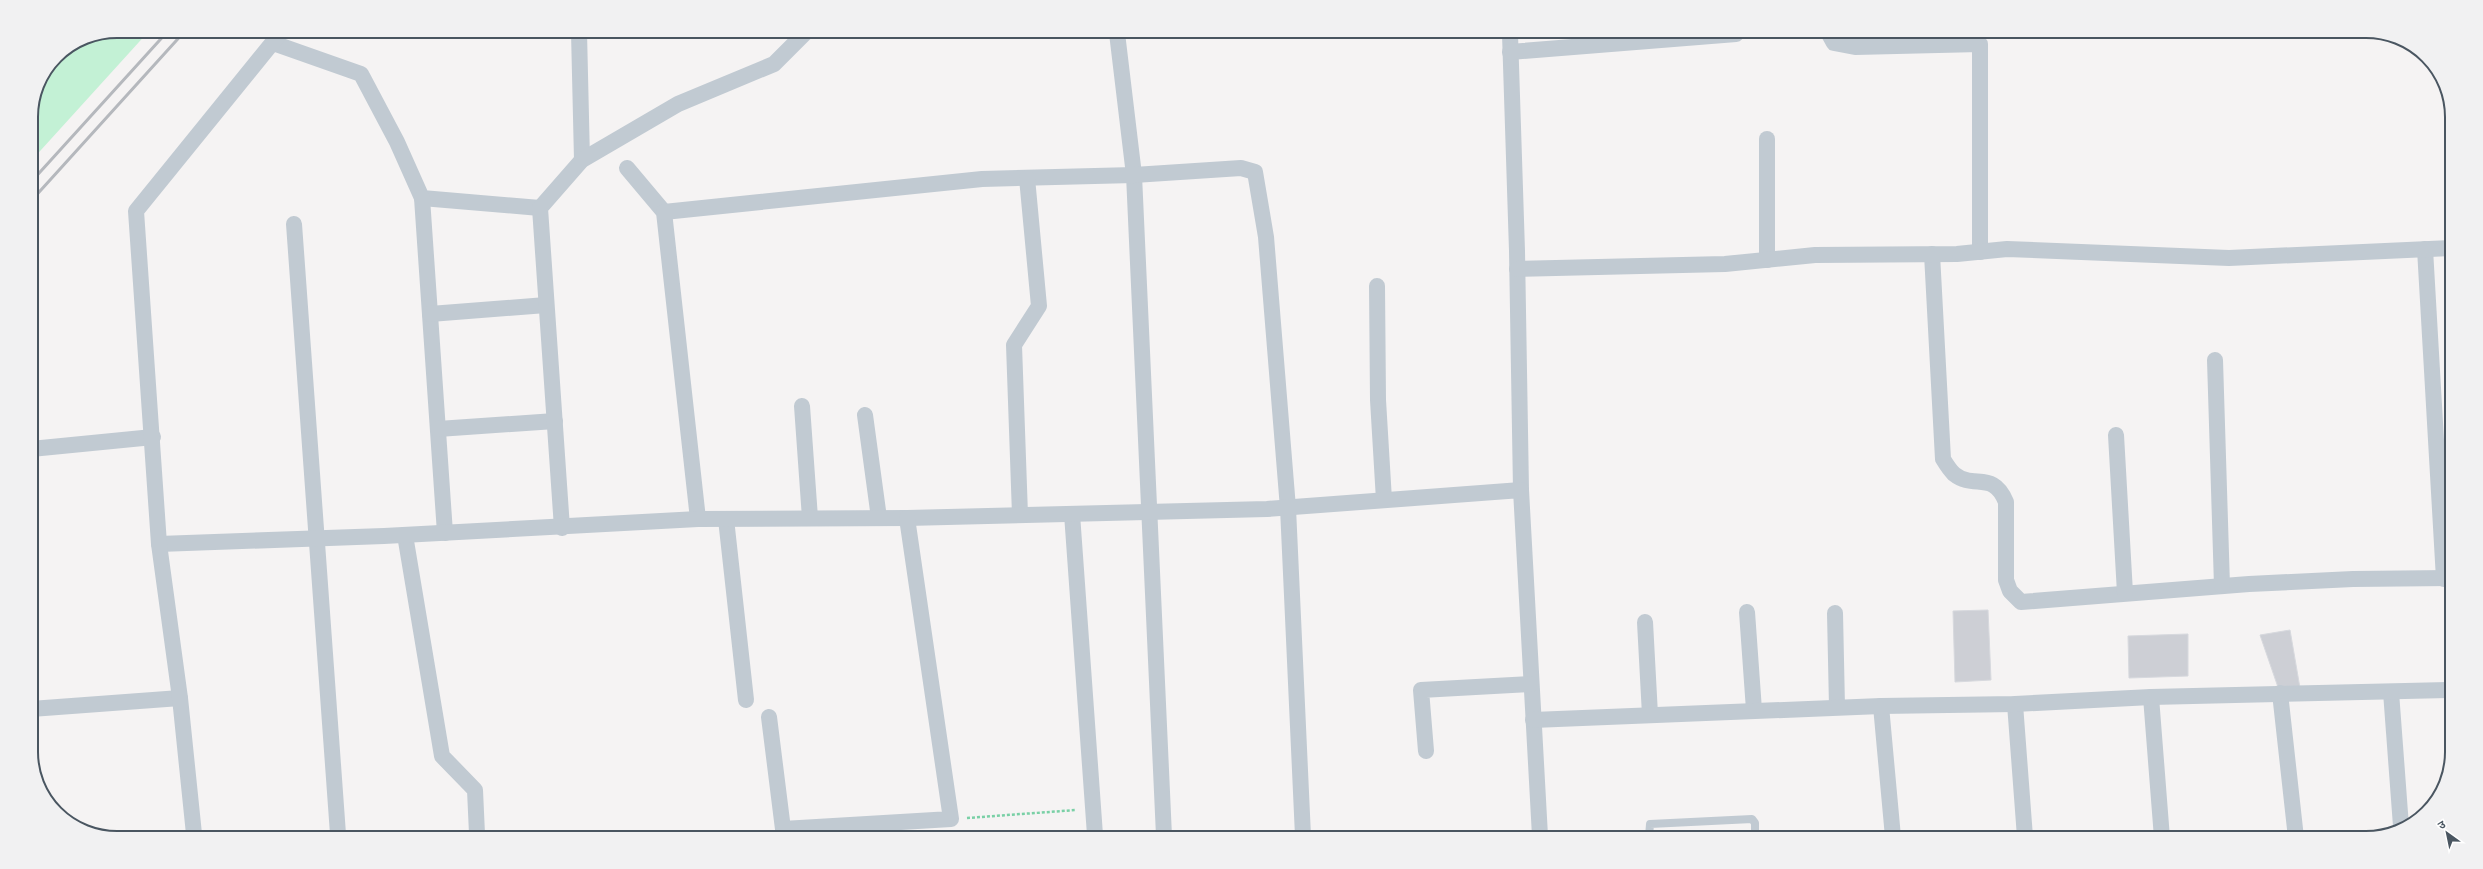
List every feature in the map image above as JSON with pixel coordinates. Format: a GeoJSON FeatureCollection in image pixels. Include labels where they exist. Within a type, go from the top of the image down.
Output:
{"type":"FeatureCollection","features":[{"type":"Feature","properties":{"kind":"street"},"geometry":{"type":"LineString","coordinates":[[194,831],[180,698],[159,544],[153,437],[136,211],[276,38]]}},
{"type":"Feature","properties":{"kind":"street"},"geometry":{"type":"LineString","coordinates":[[279,38],[361,74],[397,142],[422,198],[445,533]]}},
{"type":"Feature","properties":{"kind":"street"},"geometry":{"type":"LineString","coordinates":[[579,38],[582,160]]}},
{"type":"Feature","properties":{"kind":"street"},"geometry":{"type":"LineString","coordinates":[[562,528],[540,208],[582,160],[678,104],[774,64],[800,38]]}},
{"type":"Feature","properties":{"kind":"street"},"geometry":{"type":"LineString","coordinates":[[1118,38],[1134,176],[1164,831]]}},
{"type":"Feature","properties":{"kind":"street"},"geometry":{"type":"LineString","coordinates":[[1510,38],[1517,268],[1521,490],[1540,831]]}},
{"type":"Feature","properties":{"kind":"street"},"geometry":{"type":"LineString","coordinates":[[1510,52],[1686,38]]}},
{"type":"Feature","properties":{"kind":"street"},"geometry":{"type":"LineString","coordinates":[[1831,38],[1834,43],[1855,47],[1980,44],[1980,252]]}},
{"type":"Feature","properties":{"kind":"street"},"geometry":{"type":"LineString","coordinates":[[1767,139],[1767,260]]}},
{"type":"Feature","properties":{"kind":"street"},"geometry":{"type":"LineString","coordinates":[[627,168],[664,212],[698,519]]}},
{"type":"Feature","properties":{"kind":"street"},"geometry":{"type":"LineString","coordinates":[[664,212],[982,179],[1134,176],[1241,168],[1255,172],[1266,237],[1288,508],[1303,831]]}},
{"type":"Feature","properties":{"kind":"street"},"geometry":{"type":"LineString","coordinates":[[1020,515],[1014,345],[1039,306],[1027,178]]}},
{"type":"Feature","properties":{"kind":"street"},"geometry":{"type":"LineString","coordinates":[[422,198],[540,208]]}},
{"type":"Feature","properties":{"kind":"street"},"geometry":{"type":"LineString","coordinates":[[294,224],[318,536],[316,539],[338,831]]}},
{"type":"Feature","properties":{"kind":"street"},"geometry":{"type":"LineString","coordinates":[[1517,268],[1718,264],[1816,254],[1932,254],[2039,249],[2229,258],[2445,248]]}},
{"type":"Feature","properties":{"kind":"street"},"geometry":{"type":"LineString","coordinates":[[2425,249],[2445,563]]}},
{"type":"Feature","properties":{"kind":"street"},"geometry":{"type":"LineString","coordinates":[[1932,254],[1943,459],[1954,474],[1971,481],[1993,484],[2003,494],[2006,502],[2006,580],[2010,591],[2016,598],[2027,603],[2125,593],[2222,586],[2353,579],[2445,579]]}},
{"type":"Feature","properties":{"kind":"street"},"geometry":{"type":"LineString","coordinates":[[1377,286],[1378,400],[1384,500]]}},
{"type":"Feature","properties":{"kind":"street"},"geometry":{"type":"LineString","coordinates":[[430,314],[546,305]]}},
{"type":"Feature","properties":{"kind":"street"},"geometry":{"type":"LineString","coordinates":[[2215,360],[2222,586]]}},
{"type":"Feature","properties":{"kind":"street"},"geometry":{"type":"LineString","coordinates":[[802,406],[810,518]]}},
{"type":"Feature","properties":{"kind":"street"},"geometry":{"type":"LineString","coordinates":[[865,415],[879,518]]}},
{"type":"Feature","properties":{"kind":"street"},"geometry":{"type":"LineString","coordinates":[[438,429],[554,421]]}},
{"type":"Feature","properties":{"kind":"street"},"geometry":{"type":"LineString","coordinates":[[2116,435],[2125,593]]}},
{"type":"Feature","properties":{"kind":"street"},"geometry":{"type":"LineString","coordinates":[[38,448],[153,437]]}},
{"type":"Feature","properties":{"kind":"street"},"geometry":{"type":"LineString","coordinates":[[159,544],[316,539],[562,528],[698,519],[907,518],[1288,508],[1521,490]]}},
{"type":"Feature","properties":{"kind":"street"},"geometry":{"type":"LineString","coordinates":[[1072,514],[1095,831]]}},
{"type":"Feature","properties":{"kind":"street"},"geometry":{"type":"LineString","coordinates":[[769,717],[783,830],[950,819],[907,518]]}},
{"type":"Feature","properties":{"kind":"street"},"geometry":{"type":"LineString","coordinates":[[726,519],[746,700]]}},
{"type":"Feature","properties":{"kind":"street"},"geometry":{"type":"LineString","coordinates":[[405,535],[442,756],[475,790],[477,831]]}},
{"type":"Feature","properties":{"kind":"street"},"geometry":{"type":"LineString","coordinates":[[1747,612],[1754,710]]}},
{"type":"Feature","properties":{"kind":"street"},"geometry":{"type":"LineString","coordinates":[[1835,613],[1837,707]]}},
{"type":"Feature","properties":{"kind":"street"},"geometry":{"type":"LineString","coordinates":[[1645,622],[1650,715]]}},
{"type":"Feature","properties":{"kind":"street"},"geometry":{"type":"LineString","coordinates":[[1426,751],[1421,690],[1531,684]]}},
{"type":"Feature","properties":{"kind":"street"},"geometry":{"type":"LineString","coordinates":[[1533,720],[1837,707],[2015,704],[2151,697],[2445,690]]}},
{"type":"Feature","properties":{"kind":"street"},"geometry":{"type":"LineString","coordinates":[[2391,692],[2401,823]]}},
{"type":"Feature","properties":{"kind":"street"},"geometry":{"type":"LineString","coordinates":[[2280,693],[2295,831]]}},
{"type":"Feature","properties":{"kind":"street"},"geometry":{"type":"LineString","coordinates":[[2151,697],[2161,831]]}},
{"type":"Feature","properties":{"kind":"street"},"geometry":{"type":"LineString","coordinates":[[38,708],[180,698]]}},
{"type":"Feature","properties":{"kind":"street"},"geometry":{"type":"LineString","coordinates":[[2015,704],[2025,831]]}},
{"type":"Feature","properties":{"kind":"street"},"geometry":{"type":"LineString","coordinates":[[1881,706],[1892,831]]}},
{"type":"Feature","properties":{"kind":"lane"},"geometry":{"type":"LineString","coordinates":[[1649,831],[1650,824],[1752,819],[1755,823],[1755,831]]}},
{"type":"Feature","properties":{"kind":"path"},"geometry":{"type":"LineString","coordinates":[[950,819],[1093,808]]}},
{"type":"Feature","properties":{"kind":"green space"},"geometry":{"type":"Polygon","coordinates":[[[112,38],[143,38],[38,153],[38,117],[41,97],[51,73],[61,61],[73,51],[92,42],[112,38]]]}},
{"type":"Feature","properties":{"kind":"building"},"geometry":{"type":"Polygon","coordinates":[[[1988,610],[1991,680],[1955,682],[1953,611],[1988,610]]]}},
{"type":"Feature","properties":{"kind":"building"},"geometry":{"type":"Polygon","coordinates":[[[2290,630],[2300,688],[2280,693],[2260,635],[2290,630]]]}},
{"type":"Feature","properties":{"kind":"building"},"geometry":{"type":"Polygon","coordinates":[[[2188,634],[2188,676],[2129,678],[2128,636],[2188,634]]]}},
{"type":"Feature","properties":{"kind":"railway"},"geometry":{"type":"LineString","coordinates":[[38,174],[162,38]]}},
{"type":"Feature","properties":{"kind":"railway"},"geometry":{"type":"LineString","coordinates":[[38,193],[179,38]]}}]}
